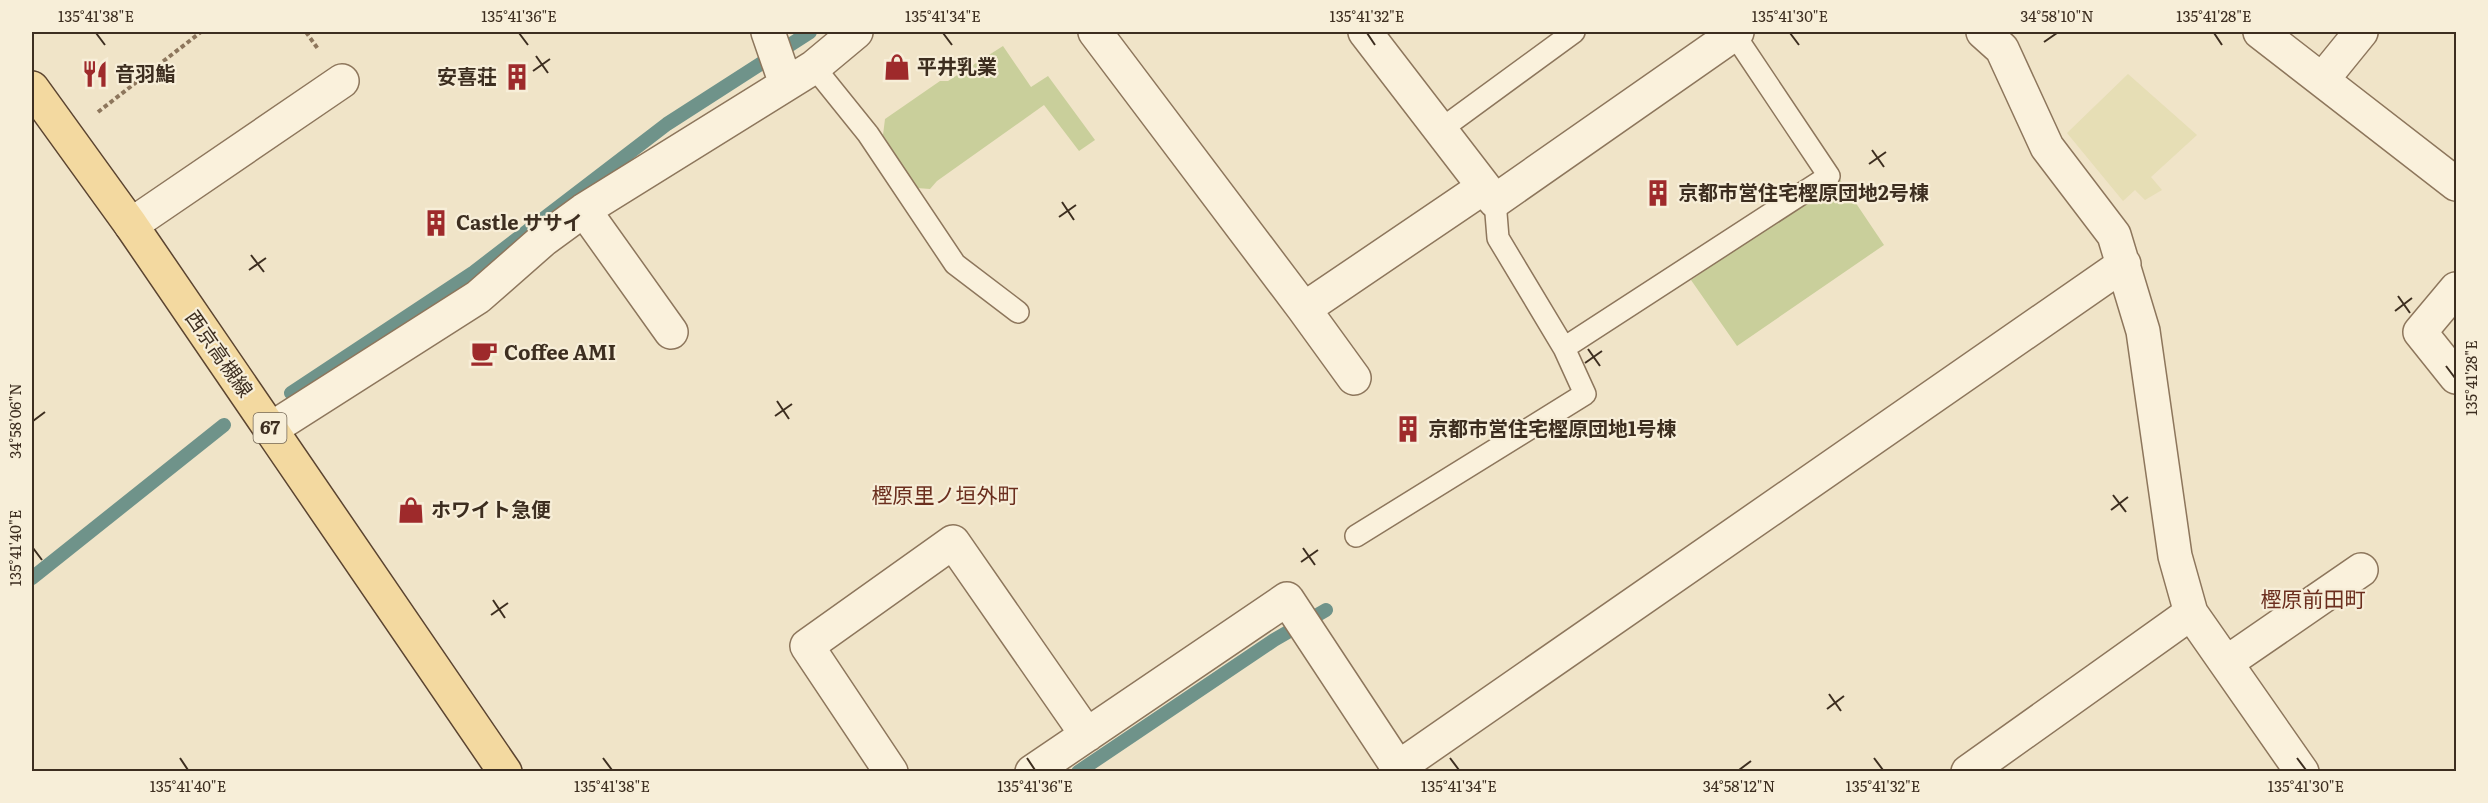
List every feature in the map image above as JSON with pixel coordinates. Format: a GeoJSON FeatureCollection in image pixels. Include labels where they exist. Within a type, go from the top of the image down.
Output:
{"type":"FeatureCollection","features":[{"type":"Feature","properties":{"kind":"main road","name":"西京高槻線"},"geometry":{"type":"LineString","coordinates":[[32,88],[131,225],[505,771]]}},
{"type":"Feature","properties":{"kind":"street"},"geometry":{"type":"LineString","coordinates":[[768,32],[786,84]]}},
{"type":"Feature","properties":{"kind":"street"},"geometry":{"type":"LineString","coordinates":[[271,429],[478,297],[543,240],[584,210],[814,67],[856,32]]}},
{"type":"Feature","properties":{"kind":"street"},"geometry":{"type":"LineString","coordinates":[[1095,32],[1354,378]]}},
{"type":"Feature","properties":{"kind":"street"},"geometry":{"type":"LineString","coordinates":[[1365,32],[1490,194]]}},
{"type":"Feature","properties":{"kind":"street"},"geometry":{"type":"LineString","coordinates":[[2260,32],[2457,184]]}},
{"type":"Feature","properties":{"kind":"street"},"geometry":{"type":"LineString","coordinates":[[2322,80],[2361,32]]}},
{"type":"Feature","properties":{"kind":"street"},"geometry":{"type":"LineString","coordinates":[[1304,309],[1490,194],[1735,33]]}},
{"type":"Feature","properties":{"kind":"street"},"geometry":{"type":"LineString","coordinates":[[2001,37],[2047,147],[2114,235],[2124,264],[2143,331],[2175,556],[2191,613],[2302,771]]}},
{"type":"Feature","properties":{"kind":"street"},"geometry":{"type":"LineString","coordinates":[[131,225],[342,81]]}},
{"type":"Feature","properties":{"kind":"street"},"geometry":{"type":"LineString","coordinates":[[584,210],[671,332]]}},
{"type":"Feature","properties":{"kind":"street"},"geometry":{"type":"LineString","coordinates":[[1032,771],[1287,599],[1400,769],[2124,264]]}},
{"type":"Feature","properties":{"kind":"street"},"geometry":{"type":"LineString","coordinates":[[2457,289],[2421,332],[2457,377]]}},
{"type":"Feature","properties":{"kind":"street"},"geometry":{"type":"LineString","coordinates":[[891,771],[807,646],[953,542],[1087,735]]}},
{"type":"Feature","properties":{"kind":"street"},"geometry":{"type":"LineString","coordinates":[[2226,663],[2361,570]]}},
{"type":"Feature","properties":{"kind":"street"},"geometry":{"type":"LineString","coordinates":[[1968,771],[2191,613]]}},
{"type":"Feature","properties":{"kind":"lane"},"geometry":{"type":"LineString","coordinates":[[1440,130],[1574,32]]}},
{"type":"Feature","properties":{"kind":"lane"},"geometry":{"type":"LineString","coordinates":[[1564,348],[1829,176],[1735,33]]}},
{"type":"Feature","properties":{"kind":"lane"},"geometry":{"type":"LineString","coordinates":[[814,67],[868,134],[955,264],[1018,312]]}},
{"type":"Feature","properties":{"kind":"lane"},"geometry":{"type":"LineString","coordinates":[[1356,536],[1585,394],[1564,348],[1498,238],[1490,194]]}},
{"type":"Feature","properties":{"kind":"path"},"geometry":{"type":"LineString","coordinates":[[66,137],[201,32]]}},
{"type":"Feature","properties":{"kind":"shaded area"},"geometry":{"type":"Polygon","coordinates":[[[2128,74],[2197,135],[2151,177],[2162,190],[2145,200],[2135,190],[2123,201],[2067,133],[2128,74]]]}},
{"type":"Feature","properties":{"kind":"green space"},"geometry":{"type":"Polygon","coordinates":[[[1003,46],[1031,87],[1048,76],[1095,140],[1079,151],[1044,105],[937,181],[930,189],[917,188],[883,135],[885,119],[940,81],[948,81],[1003,46]]]}},
{"type":"Feature","properties":{"kind":"green space"},"geometry":{"type":"Polygon","coordinates":[[[1839,178],[1884,245],[1737,346],[1691,280],[1839,178]]]}},
{"type":"Feature","properties":{"kind":"waterway"},"geometry":{"type":"LineString","coordinates":[[291,393],[474,272],[667,124],[810,32]]}},
{"type":"Feature","properties":{"kind":"waterway"},"geometry":{"type":"LineString","coordinates":[[32,578],[224,425]]}},
{"type":"Feature","properties":{"kind":"waterway"},"geometry":{"type":"LineString","coordinates":[[1078,772],[1274,640],[1326,610]]}},
{"type":"Feature","properties":{"kind":"place","name":"平井乳業"},"geometry":{"type":"Point","coordinates":[897,67]}},
{"type":"Feature","properties":{"kind":"place","name":"音羽鮨"},"geometry":{"type":"Point","coordinates":[95,74]}},
{"type":"Feature","properties":{"kind":"place","name":"安喜荘"},"geometry":{"type":"Point","coordinates":[517,77]}},
{"type":"Feature","properties":{"kind":"place","name":"京都市営住宅樫原団地2号棟"},"geometry":{"type":"Point","coordinates":[1658,193]}},
{"type":"Feature","properties":{"kind":"place","name":"Castle ササイ"},"geometry":{"type":"Point","coordinates":[436,223]}},
{"type":"Feature","properties":{"kind":"place","name":"Coffee AMI"},"geometry":{"type":"Point","coordinates":[484,353]}},
{"type":"Feature","properties":{"kind":"place","name":"京都市営住宅樫原団地1号棟"},"geometry":{"type":"Point","coordinates":[1408,429]}},
{"type":"Feature","properties":{"kind":"place","name":"ホワイト急便"},"geometry":{"type":"Point","coordinates":[411,510]}},
{"type":"Feature","properties":{"kind":"district","name":"樫原里ノ垣外町"},"geometry":{"type":"Point","coordinates":[945,496]}},
{"type":"Feature","properties":{"kind":"district","name":"樫原前田町"},"geometry":{"type":"Point","coordinates":[2313,600]}}]}
